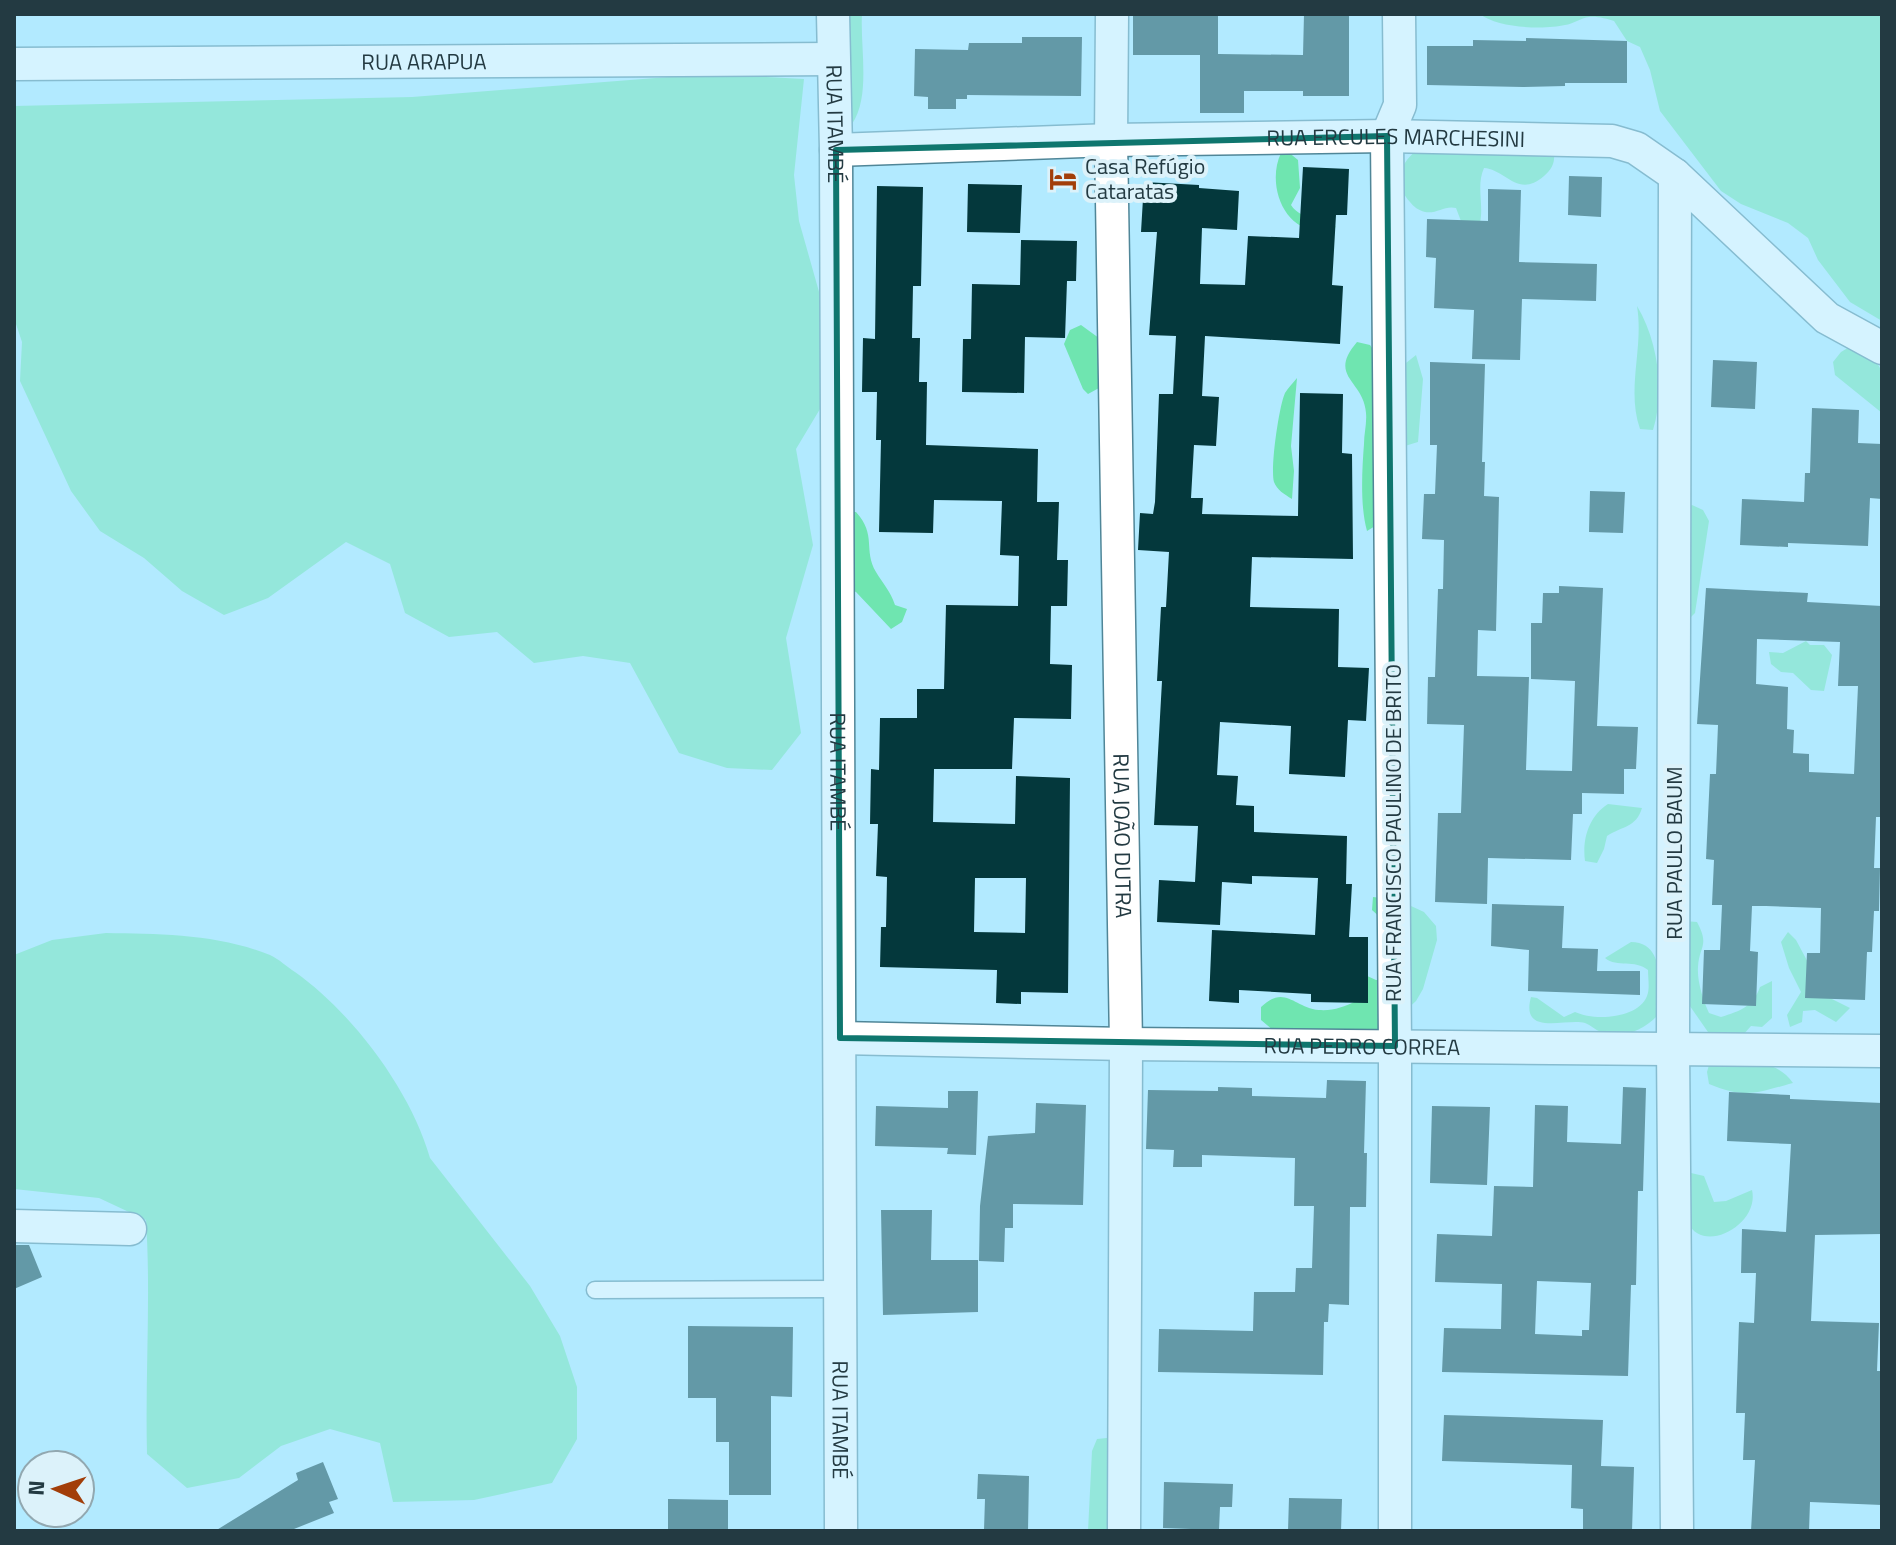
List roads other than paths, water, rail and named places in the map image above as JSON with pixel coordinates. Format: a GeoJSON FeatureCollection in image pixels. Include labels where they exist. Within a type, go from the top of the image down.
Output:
{"type":"FeatureCollection","features":[{"type":"Feature","properties":{"kind":"street","name":"RUA ITAMBÉ"},"geometry":{"type":"LineString","coordinates":[[833,14],[841,1531]]}},
{"type":"Feature","properties":{"kind":"street","name":"RUA JOÃO DUTRA"},"geometry":{"type":"LineString","coordinates":[[1112,14],[1111,140],[1126,1044],[1124,1531]]}},
{"type":"Feature","properties":{"kind":"street","name":"RUA FRANCISCO PAULINO DE BRITO"},"geometry":{"type":"LineString","coordinates":[[1395,1531],[1395,1046],[1387,136],[1400,105],[1399,14]]}},
{"type":"Feature","properties":{"kind":"street","name":"RUA ARAPUA"},"geometry":{"type":"LineString","coordinates":[[14,64],[833,59]]}},
{"type":"Feature","properties":{"kind":"street","name":"RUA ERCULES MARCHESINI"},"geometry":{"type":"LineString","coordinates":[[836,150],[1111,140],[1387,136],[1612,141],[1636,148],[1675,175],[1827,318],[1882,348]]}},
{"type":"Feature","properties":{"kind":"street","name":"RUA PAULO BAUM"},"geometry":{"type":"LineString","coordinates":[[1675,175],[1673,1047],[1677,1531]]}},
{"type":"Feature","properties":{"kind":"street","name":"RUA PEDRO CORREA"},"geometry":{"type":"LineString","coordinates":[[840,1038],[1126,1044],[1882,1051]]}},
{"type":"Feature","properties":{"kind":"street"},"geometry":{"type":"LineString","coordinates":[[14,1226],[130,1229]]}},
{"type":"Feature","properties":{"kind":"lane"},"geometry":{"type":"LineString","coordinates":[[595,1290],[840,1289]]}},
{"type":"Feature","properties":{"kind":"place","name":"Casa Refúgio Cataratas"},"geometry":{"type":"Point","coordinates":[1063,179]}}]}
